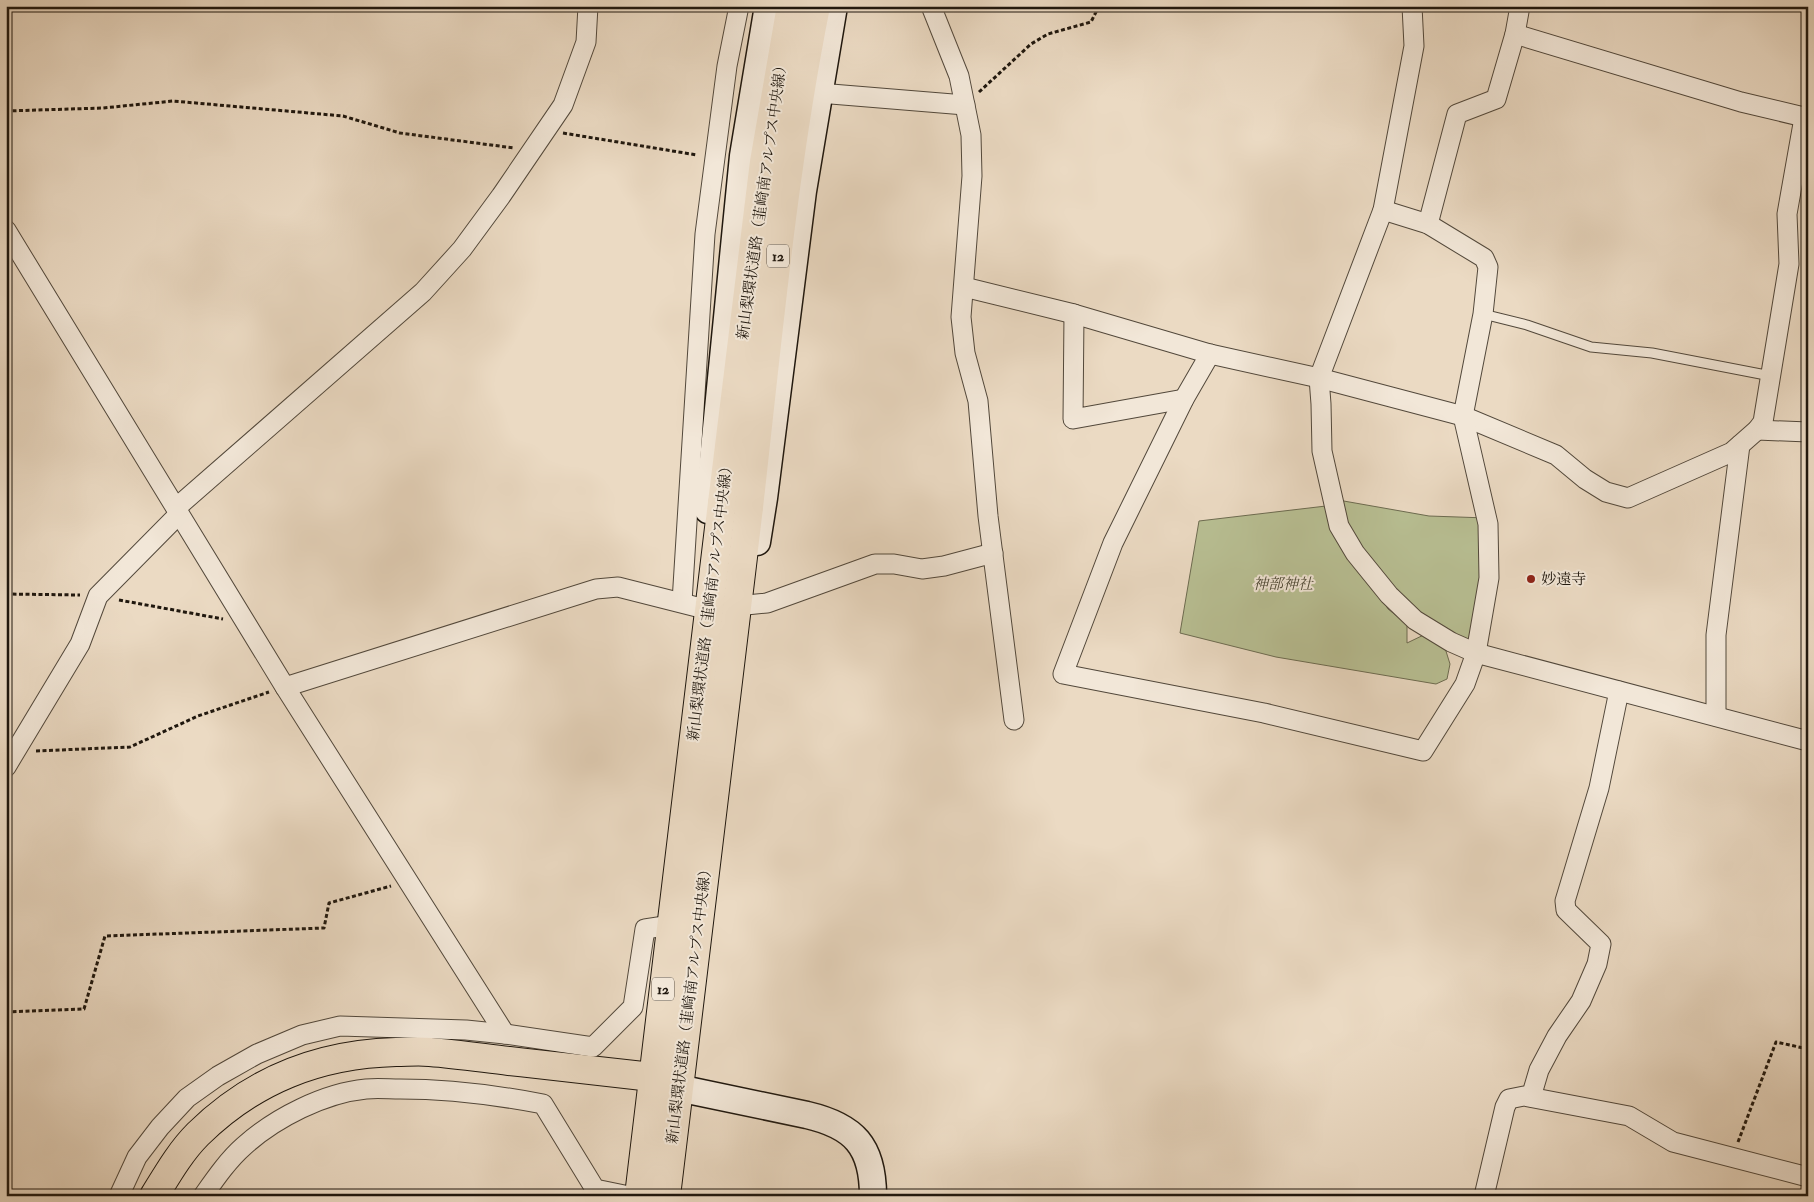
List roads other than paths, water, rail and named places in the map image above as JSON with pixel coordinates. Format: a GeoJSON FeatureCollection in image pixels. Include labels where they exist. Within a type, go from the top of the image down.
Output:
{"type":"FeatureCollection","features":[{"type":"Feature","properties":{"kind":"main road","name":"新山梨環状道路（韮崎南アルプス中央線）"},"geometry":{"type":"LineString","coordinates":[[639,1196],[764,162],[790,6]]}},
{"type":"Feature","properties":{"kind":"main road","name":"新山梨環状道路（韮崎南アルプス中央線）"},"geometry":{"type":"LineString","coordinates":[[666,1196],[788,166],[816,6]]}},
{"type":"Feature","properties":{"kind":"main road"},"geometry":{"type":"LineString","coordinates":[[154,1196],[172,1166],[196,1136],[249,1092],[276,1078],[306,1066],[338,1058],[378,1053],[428,1052],[651,1085]]}},
{"type":"Feature","properties":{"kind":"main road"},"geometry":{"type":"LineString","coordinates":[[171,1196],[186,1173],[211,1143],[241,1118],[274,1096],[307,1082],[343,1073],[384,1068],[426,1067],[678,1088]]}},
{"type":"Feature","properties":{"kind":"street"},"geometry":{"type":"LineString","coordinates":[[11,760],[80,644],[98,596],[178,511],[423,292],[462,249],[563,105],[586,42],[588,6]]}},
{"type":"Feature","properties":{"kind":"street"},"geometry":{"type":"LineString","coordinates":[[688,783],[692,605],[705,234],[727,66],[739,6]]}},
{"type":"Feature","properties":{"kind":"street"},"geometry":{"type":"LineString","coordinates":[[692,605],[710,491],[743,156],[768,6]]}},
{"type":"Feature","properties":{"kind":"street"},"geometry":{"type":"LineString","coordinates":[[707,849],[764,498],[803,191],[834,6]]}},
{"type":"Feature","properties":{"kind":"street"},"geometry":{"type":"LineString","coordinates":[[930,6],[959,76],[971,135],[972,176],[961,316],[965,353],[978,401],[993,553],[1014,720]]}},
{"type":"Feature","properties":{"kind":"street"},"geometry":{"type":"LineString","coordinates":[[1412,6],[1414,46],[1383,210],[1318,378],[1321,404],[1322,451],[1339,526],[1355,553],[1389,596],[1415,620],[1451,642],[1476,653],[1808,740]]}},
{"type":"Feature","properties":{"kind":"street"},"geometry":{"type":"LineString","coordinates":[[1428,224],[1457,114],[1496,99],[1515,34],[1520,6]]}},
{"type":"Feature","properties":{"kind":"street"},"geometry":{"type":"LineString","coordinates":[[964,287],[1074,314],[1210,354],[1318,378],[1463,416],[1556,455],[1585,479],[1606,492],[1628,498],[1732,452],[1757,430],[1763,422],[1788,264],[1787,214],[1807,113],[1741,102],[1515,34]]}},
{"type":"Feature","properties":{"kind":"street"},"geometry":{"type":"LineString","coordinates":[[819,93],[965,105]]}},
{"type":"Feature","properties":{"kind":"street"},"geometry":{"type":"LineString","coordinates":[[1210,354],[1184,399],[1113,543],[1063,674],[1264,713],[1424,751],[1465,684],[1476,653],[1489,578],[1488,524],[1463,416],[1484,314],[1488,267],[1484,258],[1428,224],[1383,210]]}},
{"type":"Feature","properties":{"kind":"street"},"geometry":{"type":"LineString","coordinates":[[6,230],[285,687],[505,1034]]}},
{"type":"Feature","properties":{"kind":"street"},"geometry":{"type":"LineString","coordinates":[[1074,314],[1073,419],[1184,399]]}},
{"type":"Feature","properties":{"kind":"street"},"geometry":{"type":"LineString","coordinates":[[1757,430],[1808,432]]}},
{"type":"Feature","properties":{"kind":"street"},"geometry":{"type":"LineString","coordinates":[[1716,716],[1716,634],[1740,445]]}},
{"type":"Feature","properties":{"kind":"street"},"geometry":{"type":"LineString","coordinates":[[746,605],[767,603],[875,564],[894,564],[922,569],[944,566],[993,553]]}},
{"type":"Feature","properties":{"kind":"street"},"geometry":{"type":"LineString","coordinates":[[285,687],[596,589],[618,587],[692,605]]}},
{"type":"Feature","properties":{"kind":"street"},"geometry":{"type":"LineString","coordinates":[[1530,1097],[1539,1070],[1556,1036],[1581,1000],[1597,964],[1601,944],[1566,910],[1565,901],[1599,788],[1619,690]]}},
{"type":"Feature","properties":{"kind":"street"},"geometry":{"type":"LineString","coordinates":[[119,1196],[137,1158],[160,1127],[188,1098],[226,1071],[257,1054],[302,1035],[340,1026],[466,1030],[593,1047],[633,1007],[645,929],[671,925]]}},
{"type":"Feature","properties":{"kind":"street"},"geometry":{"type":"LineString","coordinates":[[678,1088],[807,1115],[827,1120],[845,1128],[858,1142],[867,1157],[873,1175],[873,1196]]}},
{"type":"Feature","properties":{"kind":"street"},"geometry":{"type":"LineString","coordinates":[[203,1196],[214,1180],[244,1146],[269,1126],[325,1098],[365,1089],[446,1090],[490,1094],[543,1104],[595,1189],[629,1196]]}},
{"type":"Feature","properties":{"kind":"street"},"geometry":{"type":"LineString","coordinates":[[1484,1196],[1505,1108],[1509,1099],[1524,1096],[1629,1116],[1673,1142],[1808,1178]]}},
{"type":"Feature","properties":{"kind":"lane"},"geometry":{"type":"LineString","coordinates":[[1484,314],[1527,325],[1591,347],[1652,353],[1771,376]]}},
{"type":"Feature","properties":{"kind":"place","name":"妙遠寺"},"geometry":{"type":"Point","coordinates":[1531,579]}},
{"type":"Feature","properties":{"kind":"park label","name":"神部神社"},"geometry":{"type":"Point","coordinates":[1283,584]}}]}
